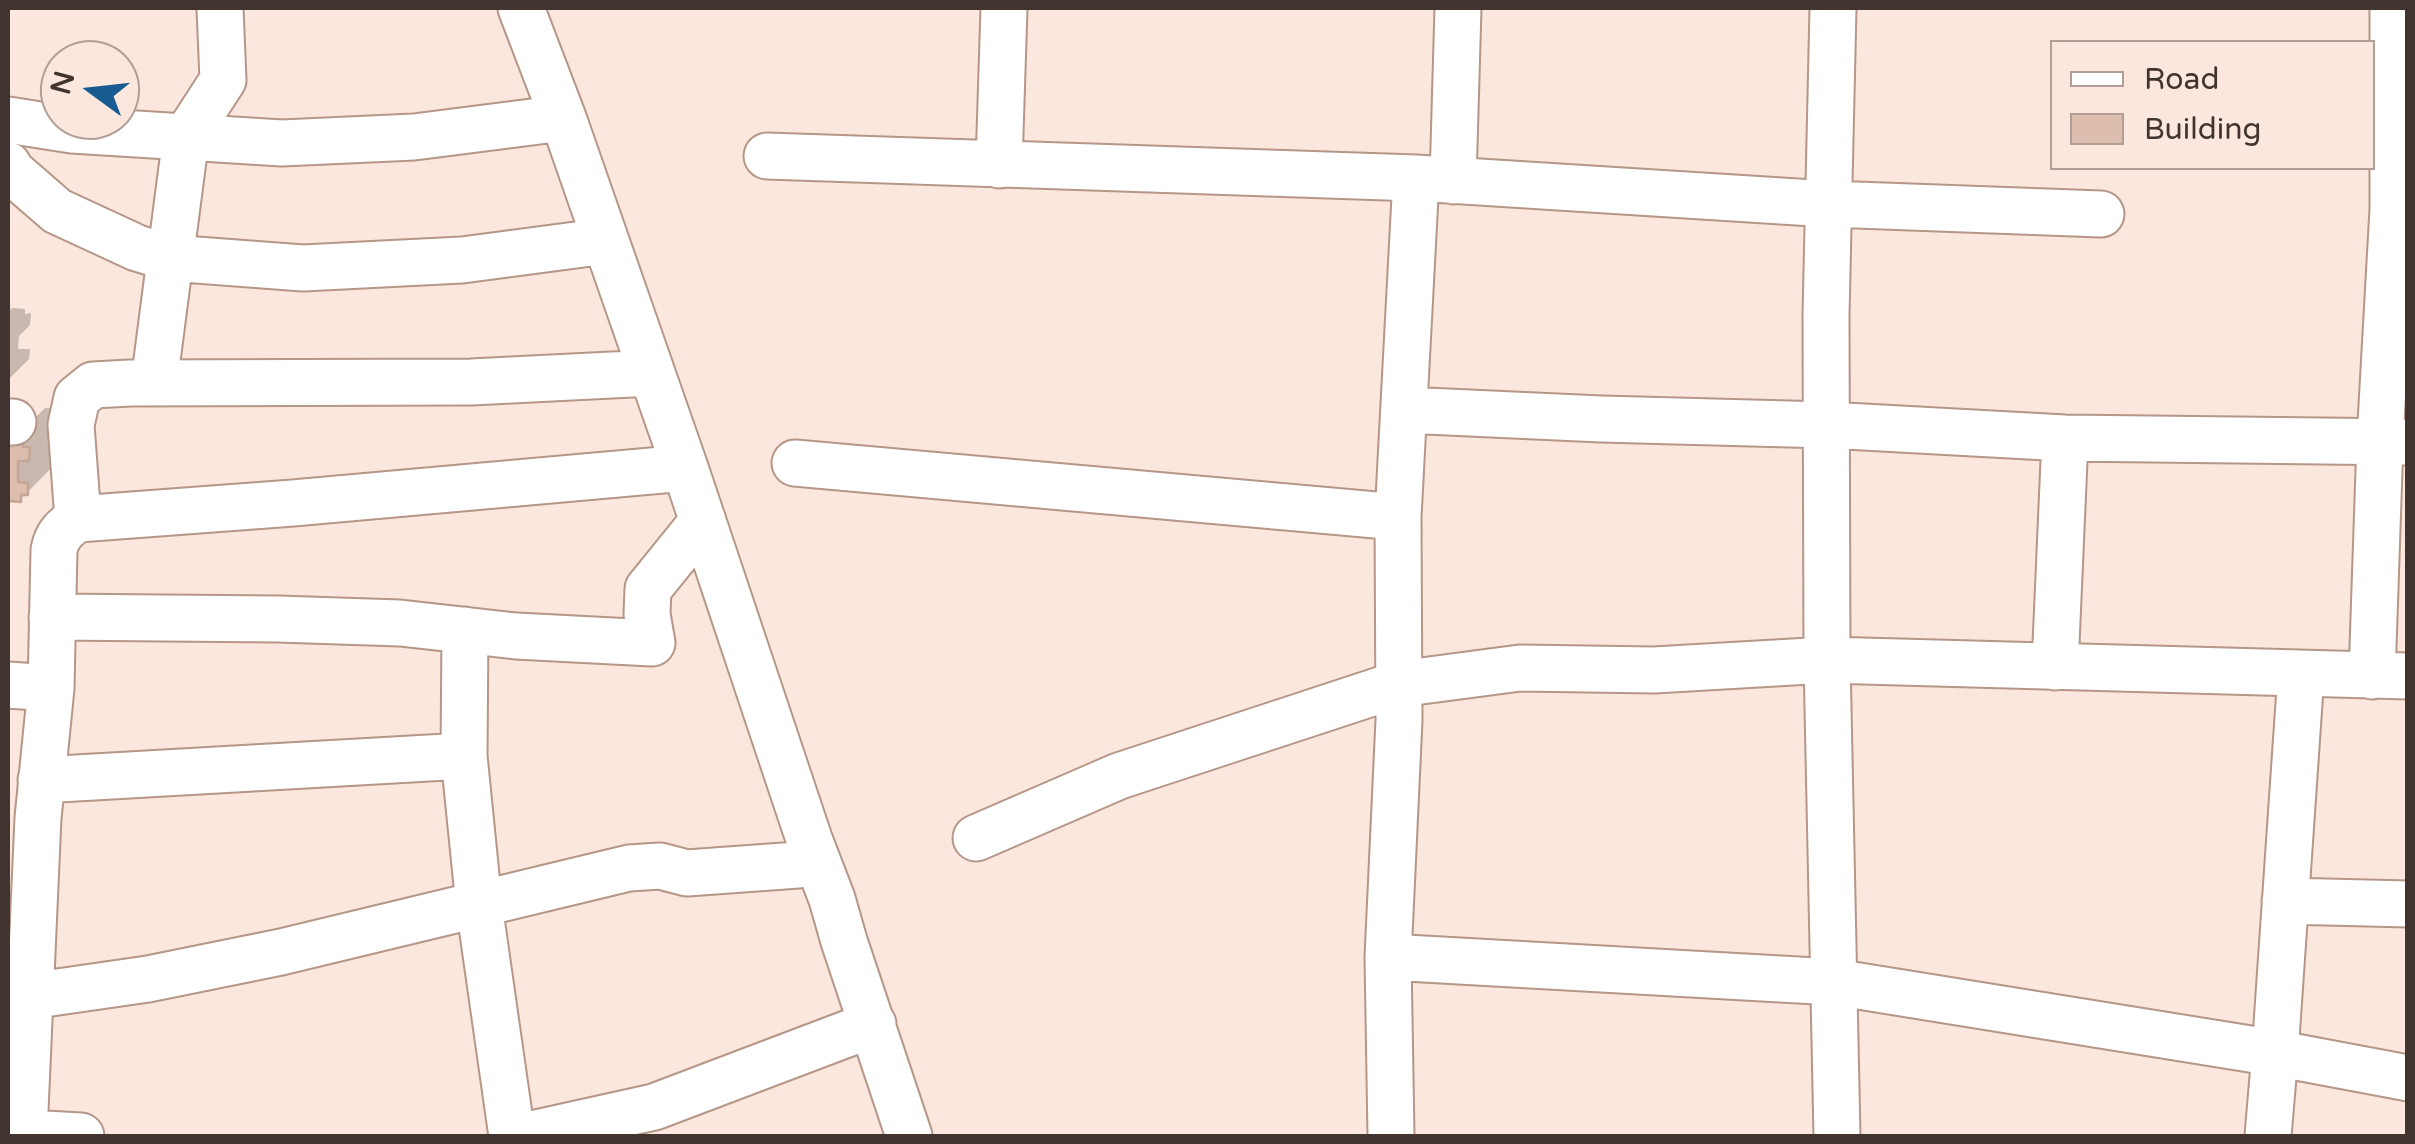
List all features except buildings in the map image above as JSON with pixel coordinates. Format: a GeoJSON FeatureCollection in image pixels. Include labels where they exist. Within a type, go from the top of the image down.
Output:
{"type":"FeatureCollection","features":[{"type":"Feature","properties":{"kind":"street"},"geometry":{"type":"LineString","coordinates":[[154,383],[186,137],[223,80],[220,8]]}},
{"type":"Feature","properties":{"kind":"street"},"geometry":{"type":"LineString","coordinates":[[521,8],[686,468],[832,899],[906,1135]]}},
{"type":"Feature","properties":{"kind":"street"},"geometry":{"type":"LineString","coordinates":[[999,165],[1004,8]]}},
{"type":"Feature","properties":{"kind":"street"},"geometry":{"type":"LineString","coordinates":[[1391,1136],[1388,957],[1400,720],[1398,517],[1404,410],[1458,8]]}},
{"type":"Feature","properties":{"kind":"street"},"geometry":{"type":"LineString","coordinates":[[1832,8],[1827,660],[1837,1136]]}},
{"type":"Feature","properties":{"kind":"street"},"geometry":{"type":"LineString","coordinates":[[976,838],[1119,776],[1399,684],[1520,668],[1654,670],[1827,660],[2390,676],[2400,210],[2392,8]]}},
{"type":"Feature","properties":{"kind":"street"},"geometry":{"type":"LineString","coordinates":[[8,120],[72,130],[282,143],[414,138],[563,118]]}},
{"type":"Feature","properties":{"kind":"street"},"geometry":{"type":"LineString","coordinates":[[767,156],[1434,180],[1829,204],[2102,214]]}},
{"type":"Feature","properties":{"kind":"street"},"geometry":{"type":"LineString","coordinates":[[8,165],[57,210],[137,248],[170,258],[302,268],[462,260],[606,241]]}},
{"type":"Feature","properties":{"kind":"street"},"geometry":{"type":"LineString","coordinates":[[78,519],[71,425],[77,398],[93,385],[471,382],[652,374]]}},
{"type":"Feature","properties":{"kind":"street"},"geometry":{"type":"LineString","coordinates":[[1404,410],[2064,438],[2394,442]]}},
{"type":"Feature","properties":{"kind":"street"},"geometry":{"type":"LineString","coordinates":[[2055,667],[2064,438]]}},
{"type":"Feature","properties":{"kind":"street"},"geometry":{"type":"LineString","coordinates":[[795,463],[1398,517]]}},
{"type":"Feature","properties":{"kind":"street"},"geometry":{"type":"LineString","coordinates":[[82,1136],[16,1133],[30,996],[21,893],[42,780],[29,687],[52,617],[56,538],[66,526],[78,519],[686,468]]}},
{"type":"Feature","properties":{"kind":"street"},"geometry":{"type":"LineString","coordinates":[[52,617],[313,620],[652,643],[648,589],[703,521]]}},
{"type":"Feature","properties":{"kind":"street"},"geometry":{"type":"LineString","coordinates":[[465,630],[464,756],[479,906],[512,1136]]}},
{"type":"Feature","properties":{"kind":"street"},"geometry":{"type":"LineString","coordinates":[[2268,1136],[2300,674]]}},
{"type":"Feature","properties":{"kind":"street"},"geometry":{"type":"LineString","coordinates":[[42,780],[464,756]]}},
{"type":"Feature","properties":{"kind":"street"},"geometry":{"type":"LineString","coordinates":[[30,996],[148,979],[280,952],[629,868],[660,866],[687,872],[817,860]]}},
{"type":"Feature","properties":{"kind":"street"},"geometry":{"type":"LineString","coordinates":[[2286,901],[2408,904]]}},
{"type":"Feature","properties":{"kind":"street"},"geometry":{"type":"LineString","coordinates":[[1388,957],[1834,982],[2408,1078]]}},
{"type":"Feature","properties":{"kind":"street"},"geometry":{"type":"LineString","coordinates":[[523,1136],[654,1107],[873,1024]]}}]}
